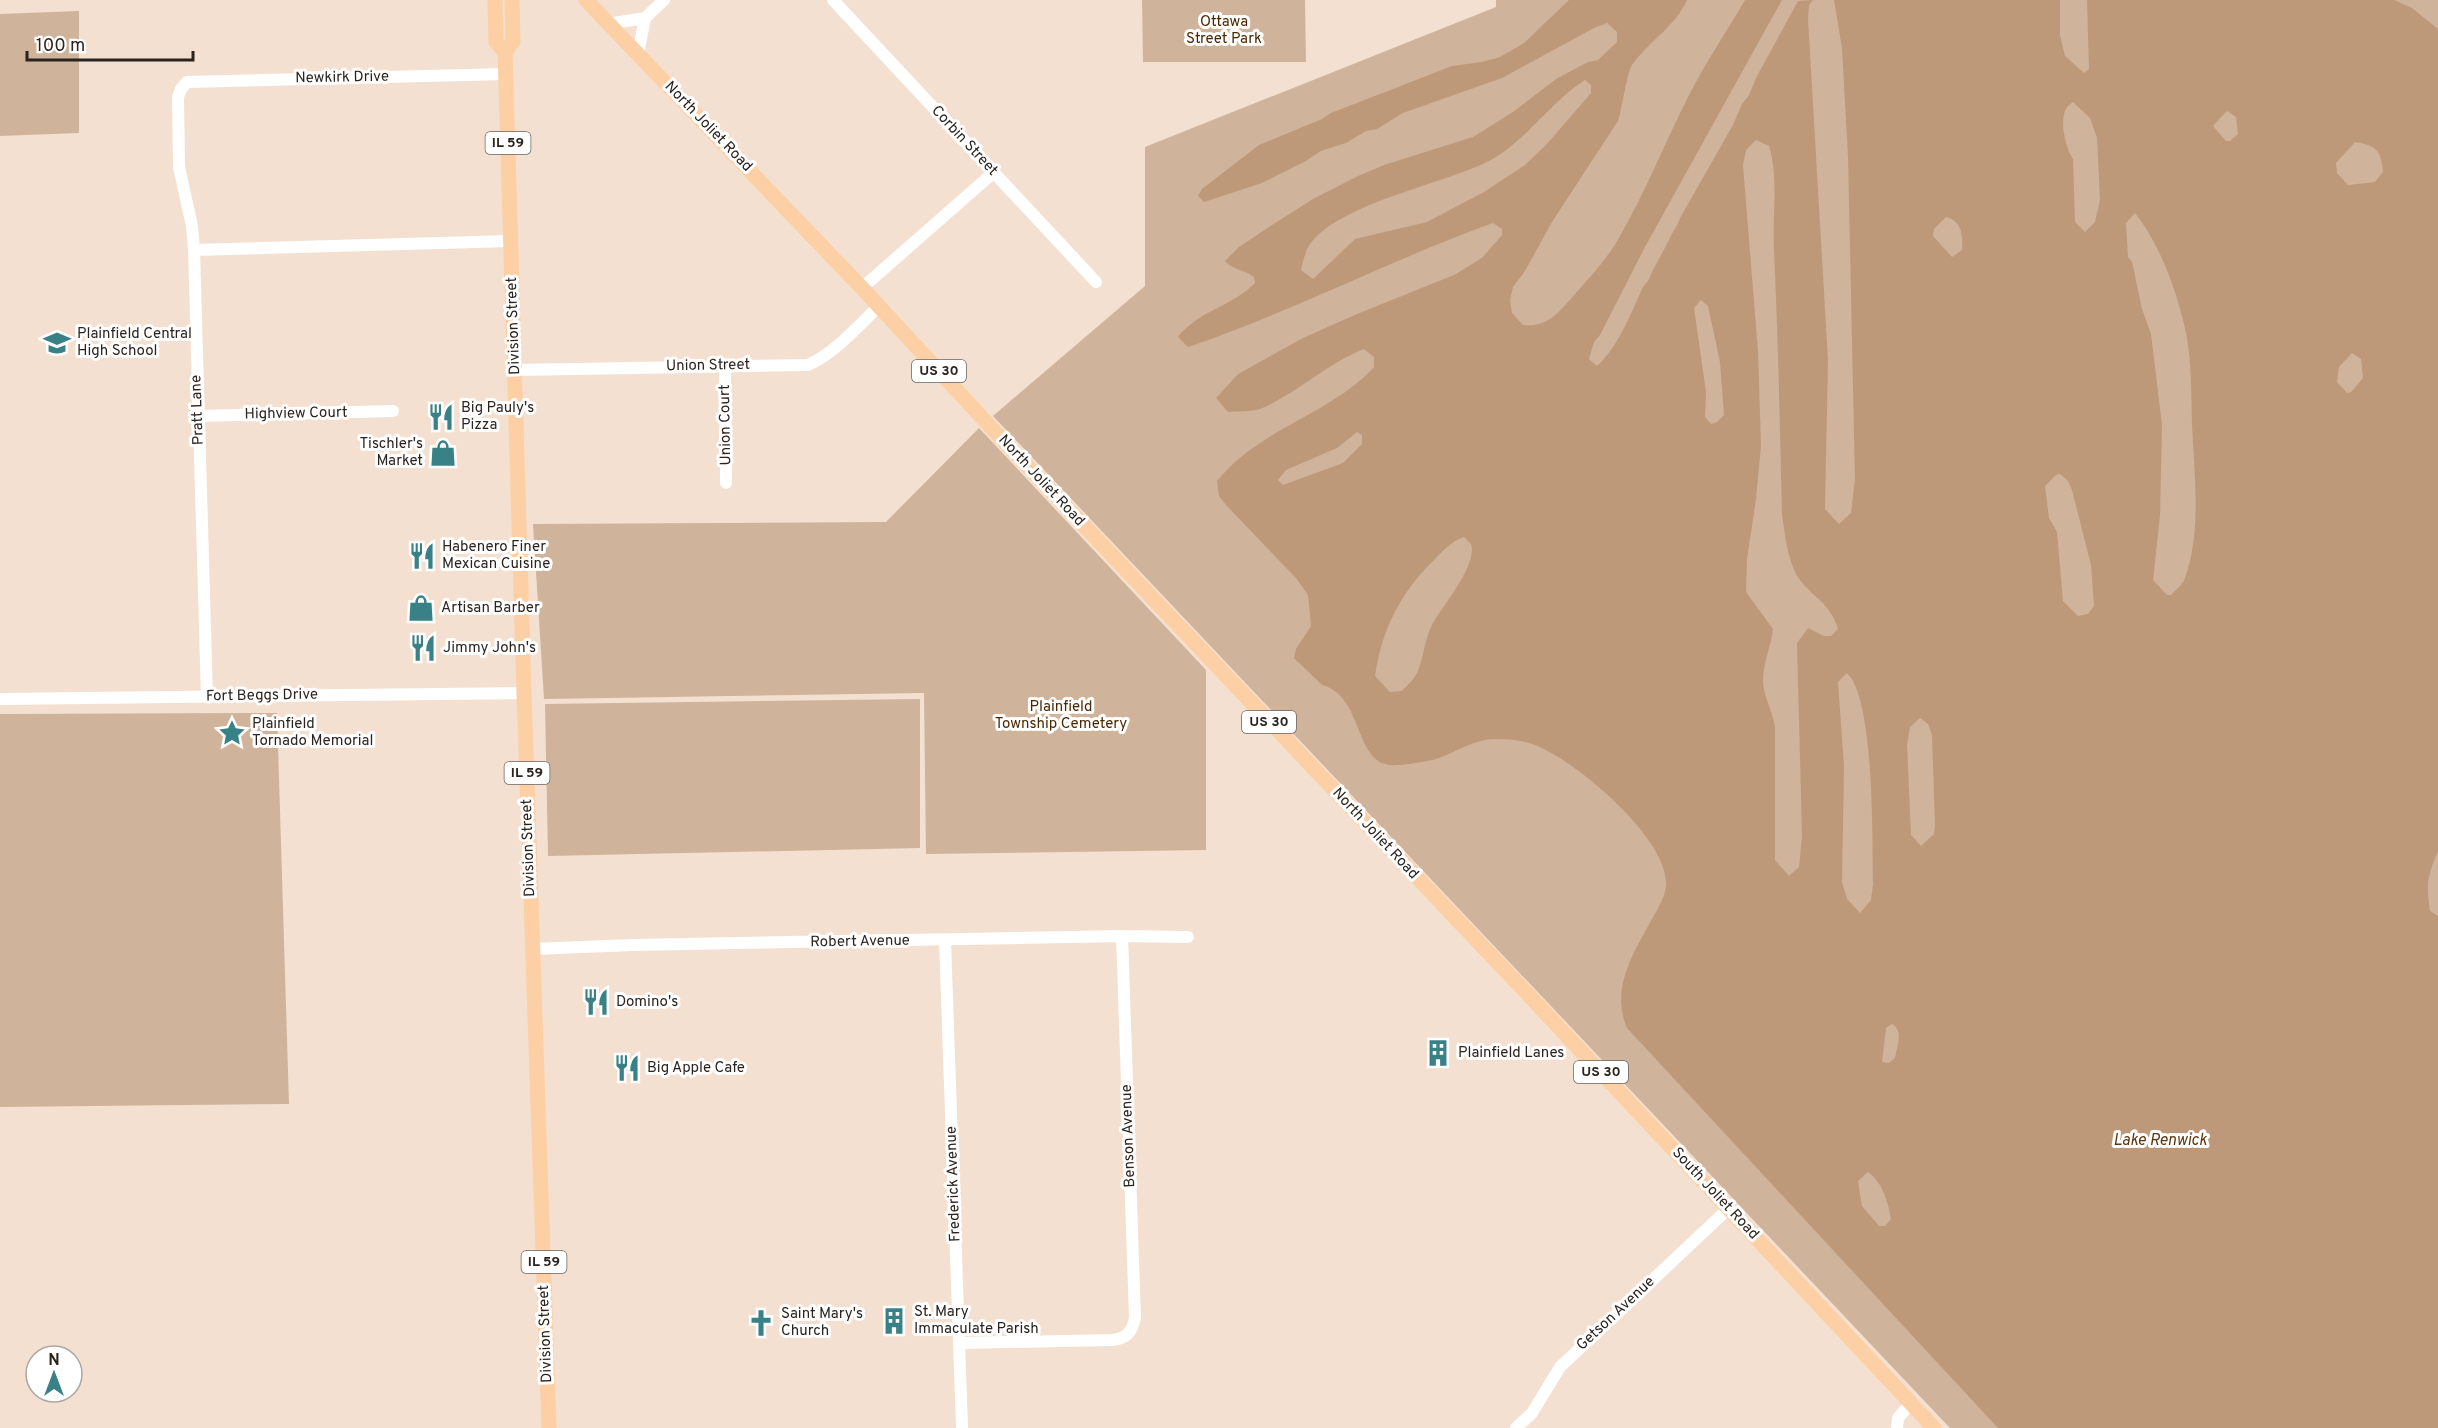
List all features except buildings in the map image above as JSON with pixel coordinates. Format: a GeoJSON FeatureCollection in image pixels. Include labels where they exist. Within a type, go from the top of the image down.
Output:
{"type":"FeatureCollection","features":[{"type":"Feature","properties":{"kind":"main road","name":"Division Street"},"geometry":{"type":"LineString","coordinates":[[495,0],[496,42],[506,52]]}},
{"type":"Feature","properties":{"kind":"main road","name":"North Joliet Road"},"geometry":{"type":"LineString","coordinates":[[586,0],[862,288],[1496,962]]}},
{"type":"Feature","properties":{"kind":"main road","name":"Division Street"},"geometry":{"type":"LineString","coordinates":[[513,1],[513,42],[506,52],[506,74],[549,1428]]}},
{"type":"Feature","properties":{"kind":"main road","name":"South Joliet Road"},"geometry":{"type":"LineString","coordinates":[[1496,962],[1934,1428]]}},
{"type":"Feature","properties":{"kind":"street"},"geometry":{"type":"LineString","coordinates":[[608,24],[645,18],[664,0]]}},
{"type":"Feature","properties":{"kind":"street","name":"Corbin Street"},"geometry":{"type":"LineString","coordinates":[[833,0],[1096,282]]}},
{"type":"Feature","properties":{"kind":"street"},"geometry":{"type":"LineString","coordinates":[[638,54],[645,18]]}},
{"type":"Feature","properties":{"kind":"street","name":"Newkirk Drive"},"geometry":{"type":"LineString","coordinates":[[181,89],[187,82],[506,74]]}},
{"type":"Feature","properties":{"kind":"street","name":"Pratt Lane"},"geometry":{"type":"LineString","coordinates":[[181,89],[178,97],[179,167],[192,226],[194,250],[207,697]]}},
{"type":"Feature","properties":{"kind":"street"},"geometry":{"type":"LineString","coordinates":[[862,288],[993,173]]}},
{"type":"Feature","properties":{"kind":"street"},"geometry":{"type":"LineString","coordinates":[[194,250],[511,241]]}},
{"type":"Feature","properties":{"kind":"street","name":"Union Street"},"geometry":{"type":"LineString","coordinates":[[515,370],[808,365],[826,355],[879,306]]}},
{"type":"Feature","properties":{"kind":"street","name":"Union Court"},"geometry":{"type":"LineString","coordinates":[[725,366],[726,483]]}},
{"type":"Feature","properties":{"kind":"street","name":"Highview Court"},"geometry":{"type":"LineString","coordinates":[[198,416],[393,411]]}},
{"type":"Feature","properties":{"kind":"street","name":"Fort Beggs Drive"},"geometry":{"type":"LineString","coordinates":[[0,699],[524,693]]}},
{"type":"Feature","properties":{"kind":"street","name":"Robert Avenue"},"geometry":{"type":"LineString","coordinates":[[533,949],[632,945],[1122,936],[1188,937]]}},
{"type":"Feature","properties":{"kind":"street","name":"Benson Avenue"},"geometry":{"type":"LineString","coordinates":[[959,1343],[1113,1340],[1122,1339],[1133,1328],[1135,1318],[1122,936]]}},
{"type":"Feature","properties":{"kind":"street","name":"Frederick Avenue"},"geometry":{"type":"LineString","coordinates":[[945,941],[962,1428]]}},
{"type":"Feature","properties":{"kind":"street","name":"Getson Avenue"},"geometry":{"type":"LineString","coordinates":[[1515,1428],[1532,1413],[1560,1367],[1729,1209]]}},
{"type":"Feature","properties":{"kind":"street"},"geometry":{"type":"LineString","coordinates":[[1897,1428],[1898,1418],[1911,1403]]}},
{"type":"Feature","properties":{"kind":"green space","name":"Ottawa Street Park"},"geometry":{"type":"Polygon","coordinates":[[[1142,0],[1305,0],[1306,62],[1143,62],[1142,0]]]}},
{"type":"Feature","properties":{"kind":"green space","name":"Lake Renwick"},"geometry":{"type":"Polygon","coordinates":[[[1496,0],[2438,0],[2438,1428],[1950,1428],[993,416],[1145,286],[1145,147],[1496,7],[1496,0]]]}},
{"type":"Feature","properties":{"kind":"green space"},"geometry":{"type":"Polygon","coordinates":[[[79,11],[79,133],[0,136],[0,14],[79,11]]]}},
{"type":"Feature","properties":{"kind":"green space","name":"Plainfield Township Cemetery"},"geometry":{"type":"Polygon","coordinates":[[[979,428],[1206,670],[1206,850],[926,854],[924,693],[544,699],[533,524],[886,522],[979,428]]]}},
{"type":"Feature","properties":{"kind":"green space"},"geometry":{"type":"Polygon","coordinates":[[[920,699],[920,848],[548,856],[545,704],[920,699]]]}},
{"type":"Feature","properties":{"kind":"green space"},"geometry":{"type":"Polygon","coordinates":[[[277,713],[289,1104],[0,1107],[0,714],[277,713]]]}},
{"type":"Feature","properties":{"kind":"water","name":"Lake Renwick"},"geometry":{"type":"Polygon","coordinates":[[[1569,0],[1687,0],[1676,18],[1632,65],[1618,121],[1513,287],[1510,300],[1512,313],[1523,325],[1532,325],[1540,324],[1559,312],[1615,244],[1639,201],[1689,95],[1745,0],[1782,0],[1645,247],[1600,335],[1594,342],[1589,359],[1597,366],[1611,350],[1623,330],[1642,288],[1648,281],[1680,218],[1733,125],[1798,1],[1813,0],[1809,5],[1808,19],[1828,360],[1825,509],[1839,524],[1851,513],[1855,479],[1848,157],[1842,48],[1834,0],[2060,0],[2060,35],[2065,56],[2084,73],[2089,69],[2087,0],[2394,0],[2412,8],[2438,29],[2438,851],[2430,874],[2428,894],[2430,911],[2438,916],[2438,1428],[1998,1428],[1627,1028],[1622,1013],[1621,999],[1626,971],[1661,903],[1666,885],[1663,866],[1652,846],[1617,803],[1552,753],[1535,745],[1515,740],[1487,740],[1473,743],[1428,761],[1389,765],[1378,761],[1363,740],[1345,701],[1335,691],[1322,685],[1294,658],[1296,649],[1311,626],[1308,595],[1296,578],[1226,505],[1219,496],[1217,481],[1253,448],[1337,398],[1356,384],[1374,367],[1374,357],[1364,349],[1350,355],[1260,409],[1228,412],[1216,398],[1238,374],[1303,338],[1454,275],[1482,258],[1502,235],[1502,229],[1493,223],[1265,318],[1188,347],[1178,337],[1195,321],[1236,298],[1255,283],[1254,277],[1232,267],[1225,261],[1239,247],[1313,199],[1356,177],[1384,165],[1473,137],[1513,112],[1556,79],[1588,62],[1598,60],[1617,42],[1617,32],[1607,23],[1596,27],[1502,78],[1403,113],[1377,129],[1366,131],[1346,143],[1321,151],[1262,183],[1204,202],[1198,196],[1202,189],[1259,145],[1322,119],[1331,113],[1452,66],[1500,57],[1524,43],[1569,0]],[[1585,80],[1549,110],[1514,144],[1487,162],[1392,196],[1344,217],[1310,244],[1301,270],[1313,279],[1355,239],[1427,222],[1484,192],[1525,165],[1546,145],[1591,93],[1591,85],[1585,80]],[[2073,102],[2067,108],[2063,128],[2073,159],[2075,222],[2085,232],[2095,222],[2100,200],[2097,138],[2090,118],[2073,102]],[[2227,111],[2213,126],[2226,141],[2230,141],[2238,134],[2236,117],[2227,111]],[[1756,140],[1746,150],[1743,165],[1758,351],[1761,446],[1747,559],[1746,592],[1773,629],[1763,681],[1775,727],[1775,860],[1789,876],[1799,867],[1802,836],[1797,643],[1808,628],[1824,636],[1831,636],[1838,629],[1825,605],[1801,582],[1796,574],[1785,538],[1782,515],[1774,171],[1769,146],[1756,140]],[[2355,142],[2336,163],[2337,173],[2348,185],[2375,182],[2383,172],[2379,154],[2373,147],[2355,142]],[[2135,213],[2126,223],[2128,257],[2132,262],[2142,309],[2151,334],[2162,425],[2160,516],[2153,580],[2167,595],[2171,595],[2185,578],[2194,541],[2195,482],[2189,355],[2183,318],[2167,270],[2152,239],[2135,213]],[[1946,217],[1934,229],[1933,236],[1952,257],[1962,250],[1962,234],[1955,222],[1946,217]],[[1701,300],[1694,308],[1706,392],[1705,417],[1711,424],[1724,415],[1720,362],[1708,306],[1701,300]],[[2352,353],[2339,367],[2337,382],[2347,393],[2351,392],[2363,378],[2361,359],[2352,353]],[[1357,432],[1337,448],[1286,470],[1278,480],[1283,485],[1343,463],[1362,444],[1362,435],[1357,432]],[[2060,474],[2045,486],[2049,518],[2057,532],[2063,601],[2078,616],[2088,614],[2094,606],[2091,565],[2072,490],[2068,481],[2060,474]],[[1464,537],[1450,544],[1410,587],[1387,628],[1375,676],[1390,692],[1402,691],[1416,676],[1432,625],[1458,585],[1469,563],[1472,553],[1471,544],[1464,537]],[[1847,673],[1838,682],[1844,766],[1842,882],[1847,899],[1860,913],[1871,900],[1873,884],[1872,805],[1863,711],[1856,688],[1847,673]],[[1920,718],[1910,727],[1907,745],[1911,835],[1921,846],[1934,834],[1935,825],[1932,735],[1928,724],[1920,718]],[[1892,1024],[1886,1028],[1882,1062],[1889,1063],[1895,1058],[1899,1039],[1898,1031],[1892,1024]],[[1868,1172],[1858,1181],[1862,1206],[1879,1226],[1885,1226],[1891,1219],[1890,1213],[1881,1187],[1868,1172]]]}},
{"type":"Feature","properties":{"kind":"place","name":"Plainfield Central High School"},"geometry":{"type":"Point","coordinates":[57,343]}},
{"type":"Feature","properties":{"kind":"place","name":"Big Pauly's Pizza"},"geometry":{"type":"Point","coordinates":[441,417]}},
{"type":"Feature","properties":{"kind":"place","name":"Tischler's Market"},"geometry":{"type":"Point","coordinates":[443,453]}},
{"type":"Feature","properties":{"kind":"place","name":"Habenero Finer Mexican Cuisine"},"geometry":{"type":"Point","coordinates":[422,556]}},
{"type":"Feature","properties":{"kind":"place","name":"Artisan Barber"},"geometry":{"type":"Point","coordinates":[421,608]}},
{"type":"Feature","properties":{"kind":"place","name":"Jimmy John's"},"geometry":{"type":"Point","coordinates":[423,648]}},
{"type":"Feature","properties":{"kind":"place","name":"Plainfield Tornado Memorial"},"geometry":{"type":"Point","coordinates":[232,733]}},
{"type":"Feature","properties":{"kind":"place","name":"Domino's"},"geometry":{"type":"Point","coordinates":[596,1002]}},
{"type":"Feature","properties":{"kind":"place","name":"Plainfield Lanes"},"geometry":{"type":"Point","coordinates":[1438,1053]}},
{"type":"Feature","properties":{"kind":"place","name":"Big Apple Cafe"},"geometry":{"type":"Point","coordinates":[627,1068]}},
{"type":"Feature","properties":{"kind":"place","name":"St. Mary Immaculate Parish"},"geometry":{"type":"Point","coordinates":[894,1321]}},
{"type":"Feature","properties":{"kind":"place","name":"Saint Mary's Church"},"geometry":{"type":"Point","coordinates":[761,1323]}}]}
